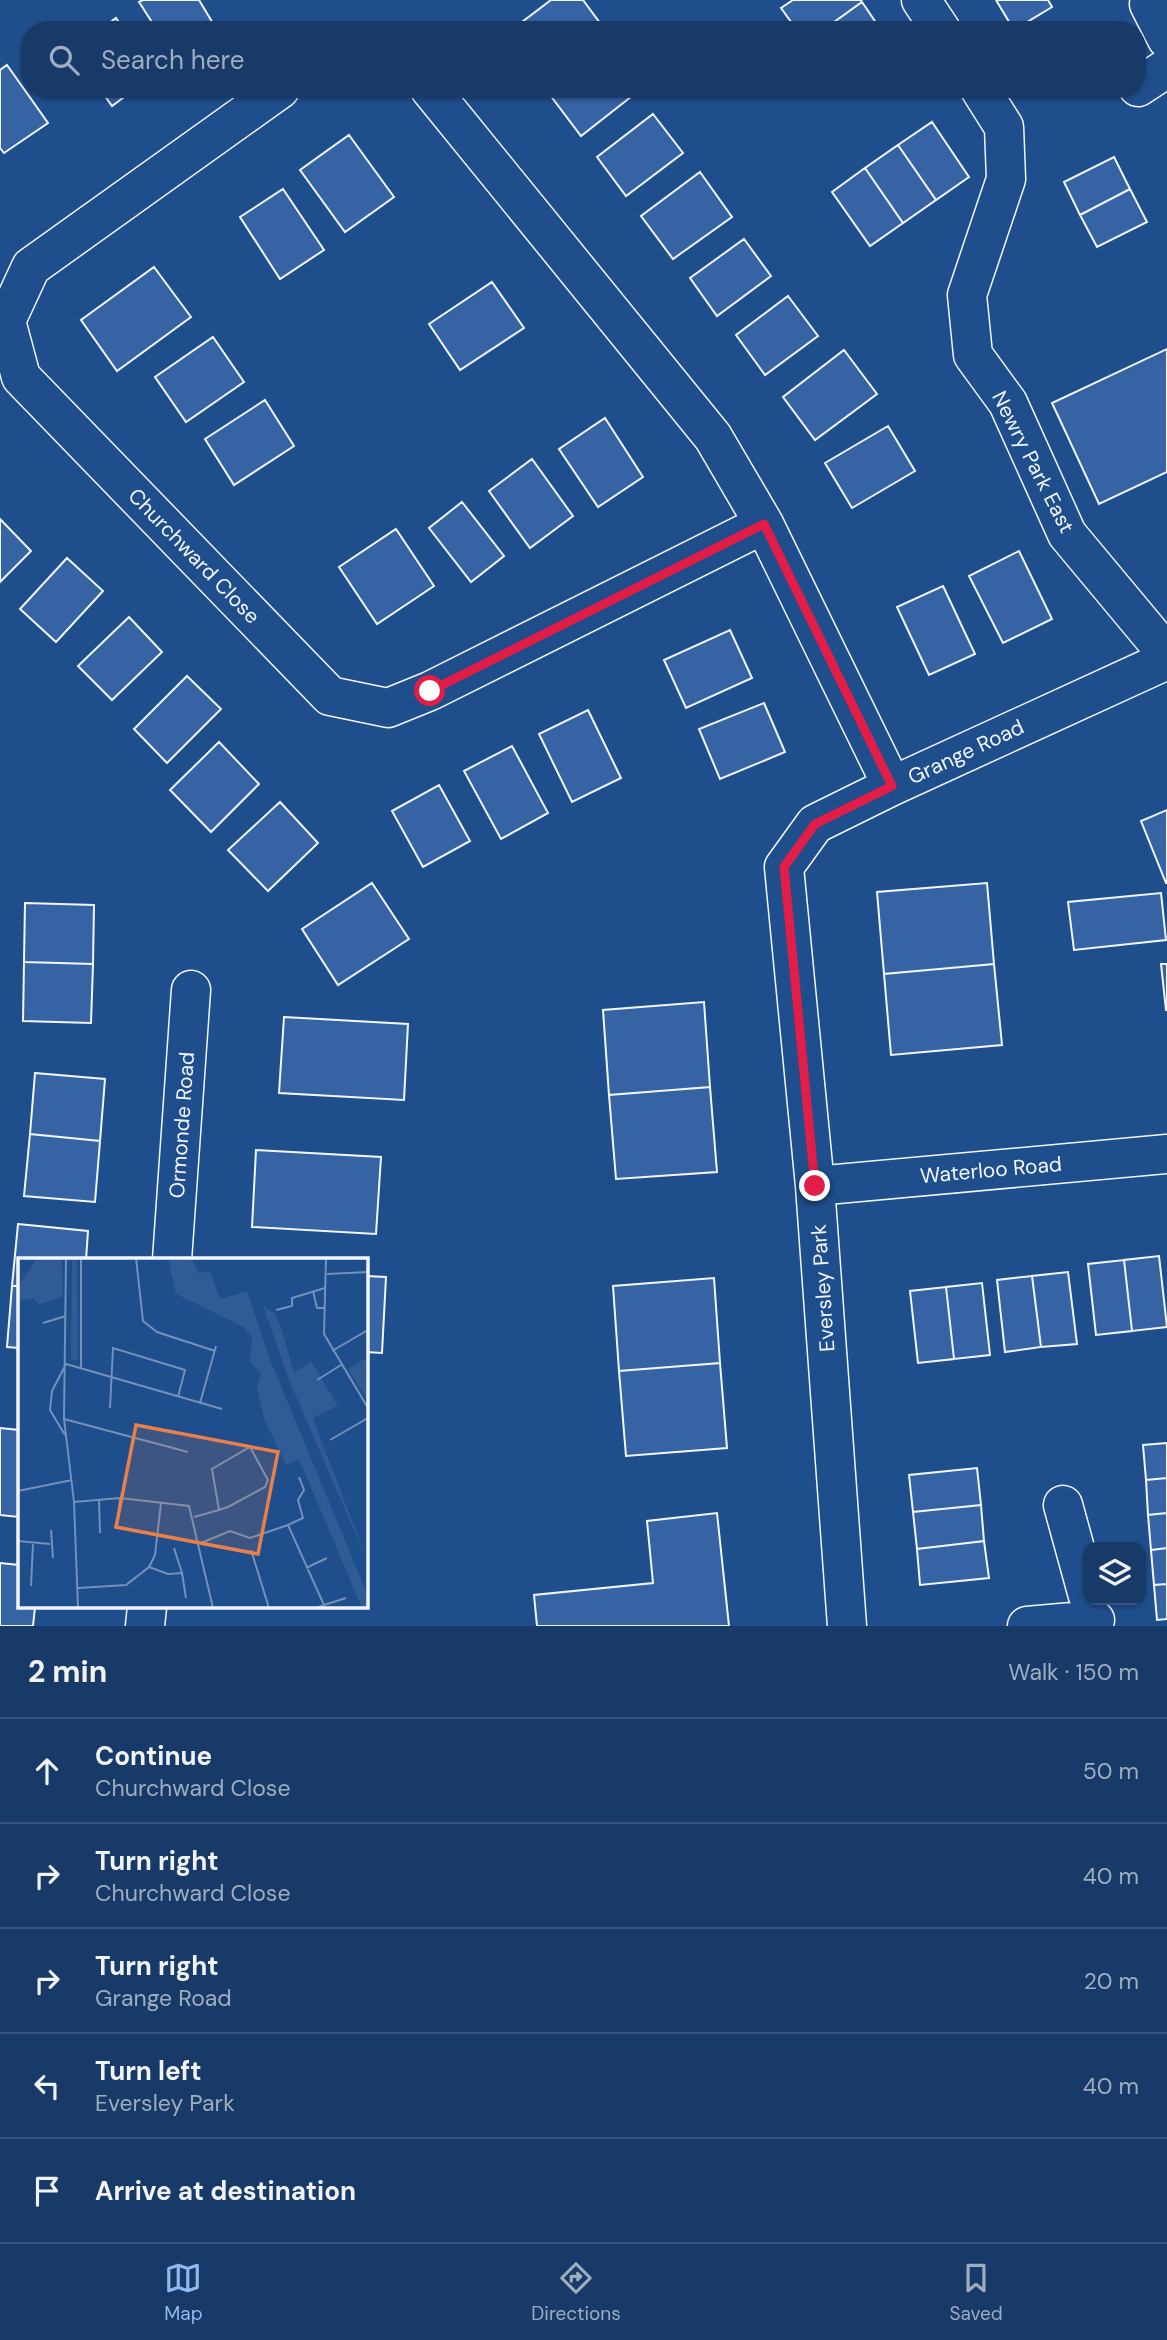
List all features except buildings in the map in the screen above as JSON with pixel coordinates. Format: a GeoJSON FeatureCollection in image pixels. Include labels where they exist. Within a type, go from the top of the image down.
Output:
{"type":"FeatureCollection","features":[{"type":"Feature","properties":{"kind":"street"},"geometry":{"type":"LineString","coordinates":[[921,0],[935,21]]}},
{"type":"Feature","properties":{"kind":"street"},"geometry":{"type":"LineString","coordinates":[[1149,4],[1167,39]]}},
{"type":"Feature","properties":{"kind":"street","name":"Churchward Close"},"geometry":{"type":"LineString","coordinates":[[267,98],[31,267],[6,321],[21,377],[330,696],[388,708],[430,691],[764,524]]}},
{"type":"Feature","properties":{"kind":"street"},"geometry":{"type":"LineString","coordinates":[[437,98],[713,437],[764,524],[892,786]]}},
{"type":"Feature","properties":{"kind":"street","name":"Newry Park East"},"geometry":{"type":"LineString","coordinates":[[985,98],[1004,127],[1006,179],[967,295],[973,355],[1008,403],[1067,534],[1167,654]]}},
{"type":"Feature","properties":{"kind":"street","name":"Grange Road"},"geometry":{"type":"LineString","coordinates":[[784,867],[815,824],[1167,660]]}},
{"type":"Feature","properties":{"kind":"street","name":"Eversley Park"},"geometry":{"type":"LineString","coordinates":[[784,867],[815,1186],[847,1626]]}},
{"type":"Feature","properties":{"kind":"street","name":"Ormonde Road"},"geometry":{"type":"LineString","coordinates":[[172,1258],[191,990]]}},
{"type":"Feature","properties":{"kind":"street","name":"Waterloo Road"},"geometry":{"type":"LineString","coordinates":[[815,1186],[1167,1154]]}},
{"type":"Feature","properties":{"kind":"street"},"geometry":{"type":"LineString","coordinates":[[1027,1626],[1092,1610],[1063,1505]]}},
{"type":"Feature","properties":{"kind":"street"},"geometry":{"type":"LineString","coordinates":[[145,1626],[147,1608]]}},
{"type":"Feature","properties":{"kind":"route"},"geometry":{"type":"LineString","coordinates":[[430,691],[764,524],[892,786],[815,824],[784,867],[815,1186]]}}]}
